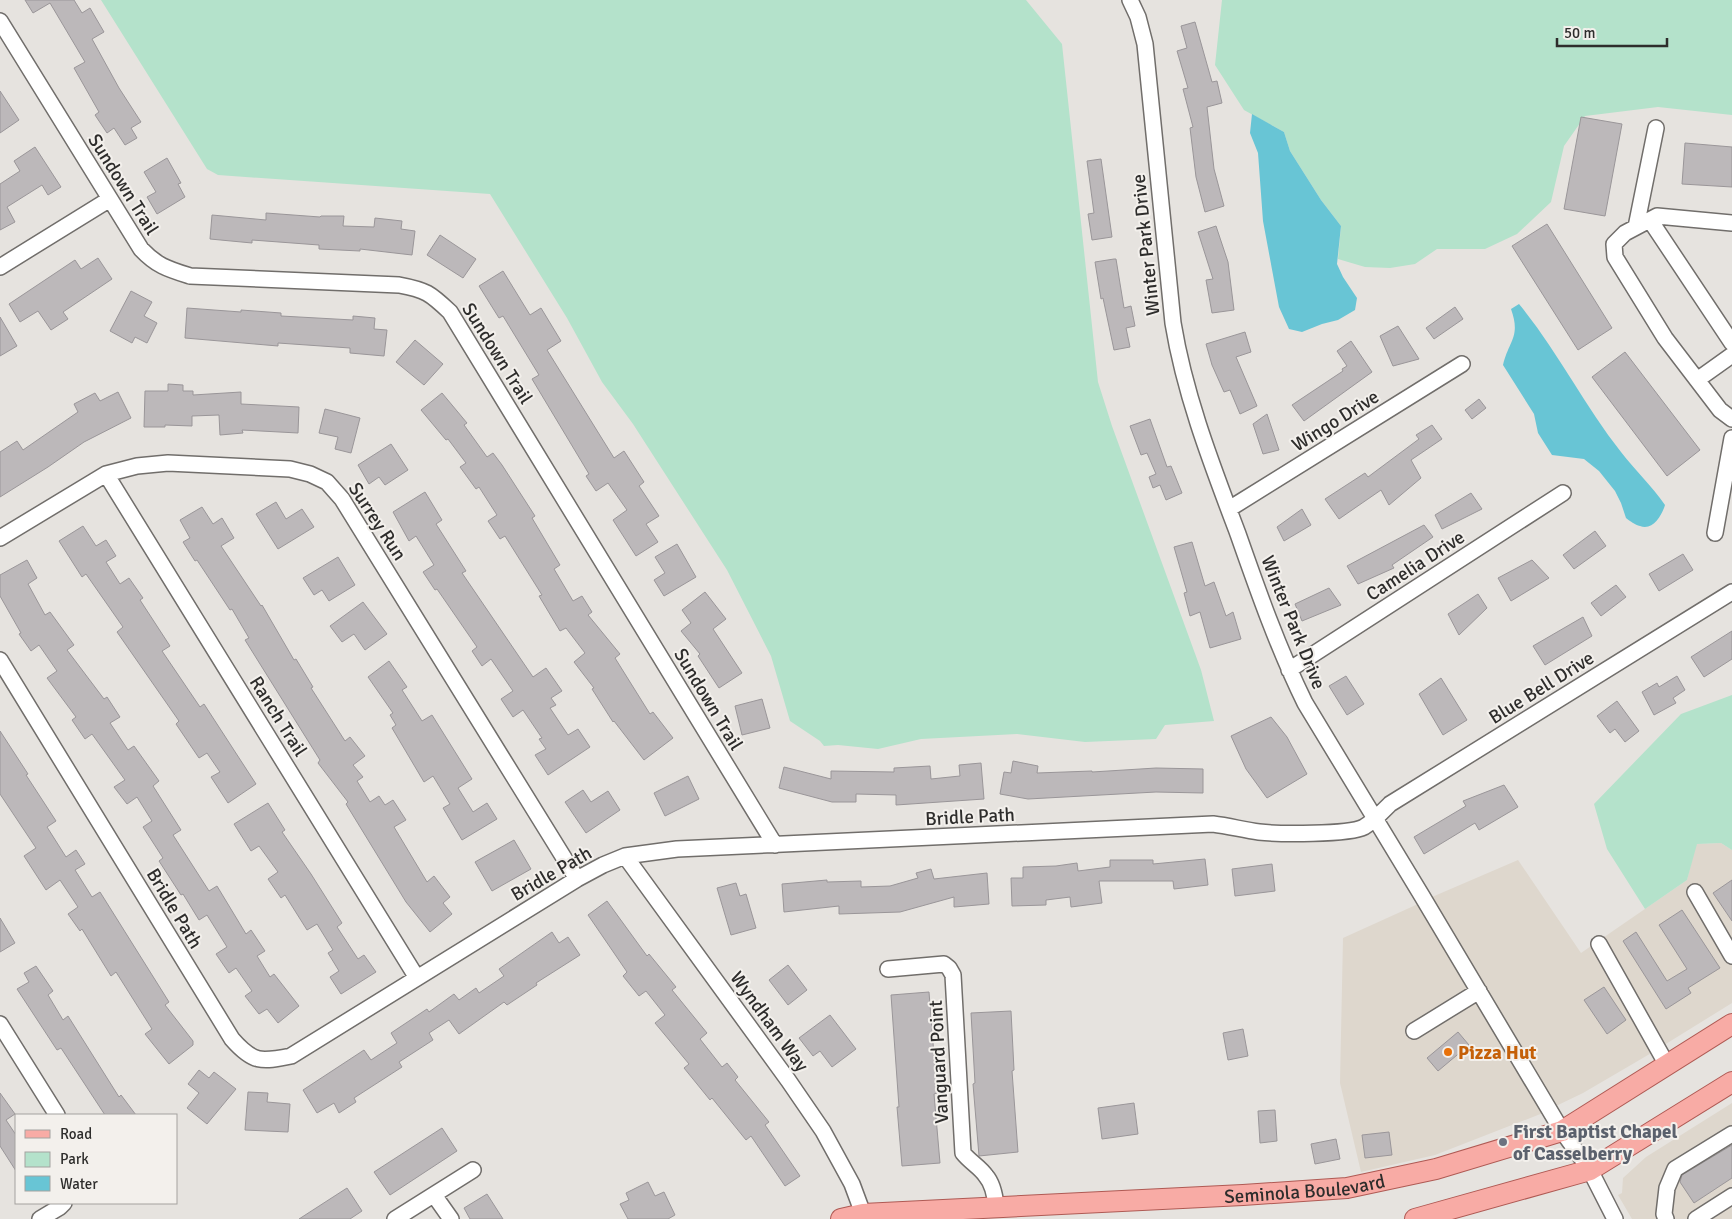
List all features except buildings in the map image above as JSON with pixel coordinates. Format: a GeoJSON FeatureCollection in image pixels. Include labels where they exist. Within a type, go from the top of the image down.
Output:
{"type":"FeatureCollection","features":[{"type":"Feature","properties":{"kind":"main road","name":"Seminola Boulevard"},"geometry":{"type":"LineString","coordinates":[[841,1219],[996,1206],[1243,1195],[1347,1188],[1436,1169],[1562,1131],[1732,1024]]}},
{"type":"Feature","properties":{"kind":"main road"},"geometry":{"type":"LineString","coordinates":[[1415,1219],[1590,1170],[1732,1082]]}},
{"type":"Feature","properties":{"kind":"street","name":"Winter Park Drive"},"geometry":{"type":"LineString","coordinates":[[1130,0],[1138,17],[1145,44],[1177,349],[1186,387],[1289,670],[1305,703],[1374,819],[1562,1131],[1590,1170],[1616,1219]]}},
{"type":"Feature","properties":{"kind":"street","name":"Sundown Trail"},"geometry":{"type":"LineString","coordinates":[[0,21],[6,43],[141,249],[153,262],[190,276],[399,286],[420,289],[435,298],[450,312],[775,845]]}},
{"type":"Feature","properties":{"kind":"street"},"geometry":{"type":"LineString","coordinates":[[1636,227],[1656,128]]}},
{"type":"Feature","properties":{"kind":"street"},"geometry":{"type":"LineString","coordinates":[[0,267],[110,199]]}},
{"type":"Feature","properties":{"kind":"street"},"geometry":{"type":"LineString","coordinates":[[1732,223],[1657,216],[1625,234],[1614,244],[1614,257],[1665,338],[1720,410],[1732,418]]}},
{"type":"Feature","properties":{"kind":"street"},"geometry":{"type":"LineString","coordinates":[[1650,220],[1732,343]]}},
{"type":"Feature","properties":{"kind":"street"},"geometry":{"type":"LineString","coordinates":[[1697,380],[1732,355]]}},
{"type":"Feature","properties":{"kind":"street","name":"Wingo Drive"},"geometry":{"type":"LineString","coordinates":[[1229,509],[1462,364]]}},
{"type":"Feature","properties":{"kind":"street"},"geometry":{"type":"LineString","coordinates":[[1716,533],[1732,438]]}},
{"type":"Feature","properties":{"kind":"street","name":"Surrey Run"},"geometry":{"type":"LineString","coordinates":[[0,538],[106,474],[137,466],[168,463],[290,469],[310,474],[327,482],[342,499],[577,879]]}},
{"type":"Feature","properties":{"kind":"street","name":"Ranch Trail"},"geometry":{"type":"LineString","coordinates":[[106,474],[417,978]]}},
{"type":"Feature","properties":{"kind":"street","name":"Camelia Drive"},"geometry":{"type":"LineString","coordinates":[[1289,670],[1563,494]]}},
{"type":"Feature","properties":{"kind":"street","name":"Blue Bell Drive"},"geometry":{"type":"LineString","coordinates":[[1374,819],[1390,804],[1732,592]]}},
{"type":"Feature","properties":{"kind":"street","name":"Bridle Path"},"geometry":{"type":"LineString","coordinates":[[0,660],[232,1039],[242,1051],[258,1060],[272,1060],[291,1056],[577,879],[625,856],[650,851],[677,849],[1213,824],[1233,826],[1257,832],[1351,832],[1363,827],[1374,819]]}},
{"type":"Feature","properties":{"kind":"street","name":"Wyndham Way"},"geometry":{"type":"LineString","coordinates":[[625,856],[783,1072],[823,1131],[852,1184],[864,1216]]}},
{"type":"Feature","properties":{"kind":"street"},"geometry":{"type":"LineString","coordinates":[[1696,892],[1732,956]]}},
{"type":"Feature","properties":{"kind":"street"},"geometry":{"type":"LineString","coordinates":[[1599,944],[1667,1065]]}},
{"type":"Feature","properties":{"kind":"street","name":"Vanguard Point"},"geometry":{"type":"LineString","coordinates":[[888,969],[944,964],[953,975],[963,1153],[987,1176],[994,1190],[996,1206]]}},
{"type":"Feature","properties":{"kind":"street"},"geometry":{"type":"LineString","coordinates":[[1414,1031],[1479,991]]}},
{"type":"Feature","properties":{"kind":"street"},"geometry":{"type":"LineString","coordinates":[[0,1024],[55,1114]]}},
{"type":"Feature","properties":{"kind":"street"},"geometry":{"type":"LineString","coordinates":[[1666,1219],[1664,1214],[1667,1188],[1675,1169],[1732,1134]]}},
{"type":"Feature","properties":{"kind":"street"},"geometry":{"type":"LineString","coordinates":[[395,1219],[473,1170]]}},
{"type":"Feature","properties":{"kind":"street"},"geometry":{"type":"LineString","coordinates":[[434,1195],[450,1219]]}},
{"type":"Feature","properties":{"kind":"street"},"geometry":{"type":"LineString","coordinates":[[1696,1219],[1732,1196]]}},
{"type":"Feature","properties":{"kind":"street"},"geometry":{"type":"LineString","coordinates":[[40,1219],[63,1204]]}},
{"type":"Feature","properties":{"kind":"shaded area"},"geometry":{"type":"Polygon","coordinates":[[[1721,843],[1732,850],[1732,1003],[1648,1055],[1583,1093],[1556,1106],[1432,897],[1518,860],[1581,953],[1687,880],[1696,844],[1721,843]]]}},
{"type":"Feature","properties":{"kind":"shaded area"},"geometry":{"type":"Polygon","coordinates":[[[1418,904],[1543,1113],[1435,1155],[1361,1172],[1340,1083],[1343,938],[1418,904]]]}},
{"type":"Feature","properties":{"kind":"shaded area"},"geometry":{"type":"Polygon","coordinates":[[[1732,1103],[1732,1219],[1632,1219],[1618,1195],[1622,1193],[1623,1178],[1646,1157],[1732,1103]]]}},
{"type":"Feature","properties":{"kind":"green space"},"geometry":{"type":"Polygon","coordinates":[[[101,0],[1026,0],[1062,44],[1098,382],[1112,426],[1201,670],[1214,721],[1165,725],[1156,739],[1085,742],[1017,734],[921,739],[878,749],[838,745],[824,746],[820,741],[790,721],[771,656],[727,570],[633,424],[602,382],[567,318],[490,194],[218,175],[207,169],[101,0]]]}},
{"type":"Feature","properties":{"kind":"green space"},"geometry":{"type":"Polygon","coordinates":[[[1222,0],[1732,0],[1732,115],[1658,107],[1585,116],[1564,146],[1551,202],[1517,234],[1485,249],[1437,249],[1415,264],[1390,268],[1365,267],[1338,259],[1341,226],[1321,200],[1290,151],[1284,132],[1244,110],[1215,65],[1222,0]]]}},
{"type":"Feature","properties":{"kind":"green space"},"geometry":{"type":"Polygon","coordinates":[[[1732,695],[1732,850],[1721,843],[1697,844],[1687,880],[1645,909],[1607,849],[1594,804],[1681,714],[1732,695]]]}},
{"type":"Feature","properties":{"kind":"water"},"geometry":{"type":"Polygon","coordinates":[[[1252,114],[1284,132],[1290,151],[1321,200],[1341,226],[1337,264],[1357,298],[1355,310],[1338,320],[1302,332],[1289,329],[1279,307],[1263,221],[1258,153],[1250,133],[1252,114]]]}},
{"type":"Feature","properties":{"kind":"water"},"geometry":{"type":"Polygon","coordinates":[[[1519,304],[1546,340],[1595,416],[1626,459],[1665,505],[1662,513],[1653,524],[1645,527],[1640,526],[1626,518],[1615,491],[1599,471],[1584,459],[1552,455],[1538,433],[1534,414],[1503,365],[1513,338],[1515,326],[1511,309],[1519,304]]]}},
{"type":"Feature","properties":{"kind":"place","name":"Pizza Hut"},"geometry":{"type":"Point","coordinates":[1448,1052]}},
{"type":"Feature","properties":{"kind":"place","name":"First Baptist Chapel of Casselberry"},"geometry":{"type":"Point","coordinates":[1503,1142]}}]}
